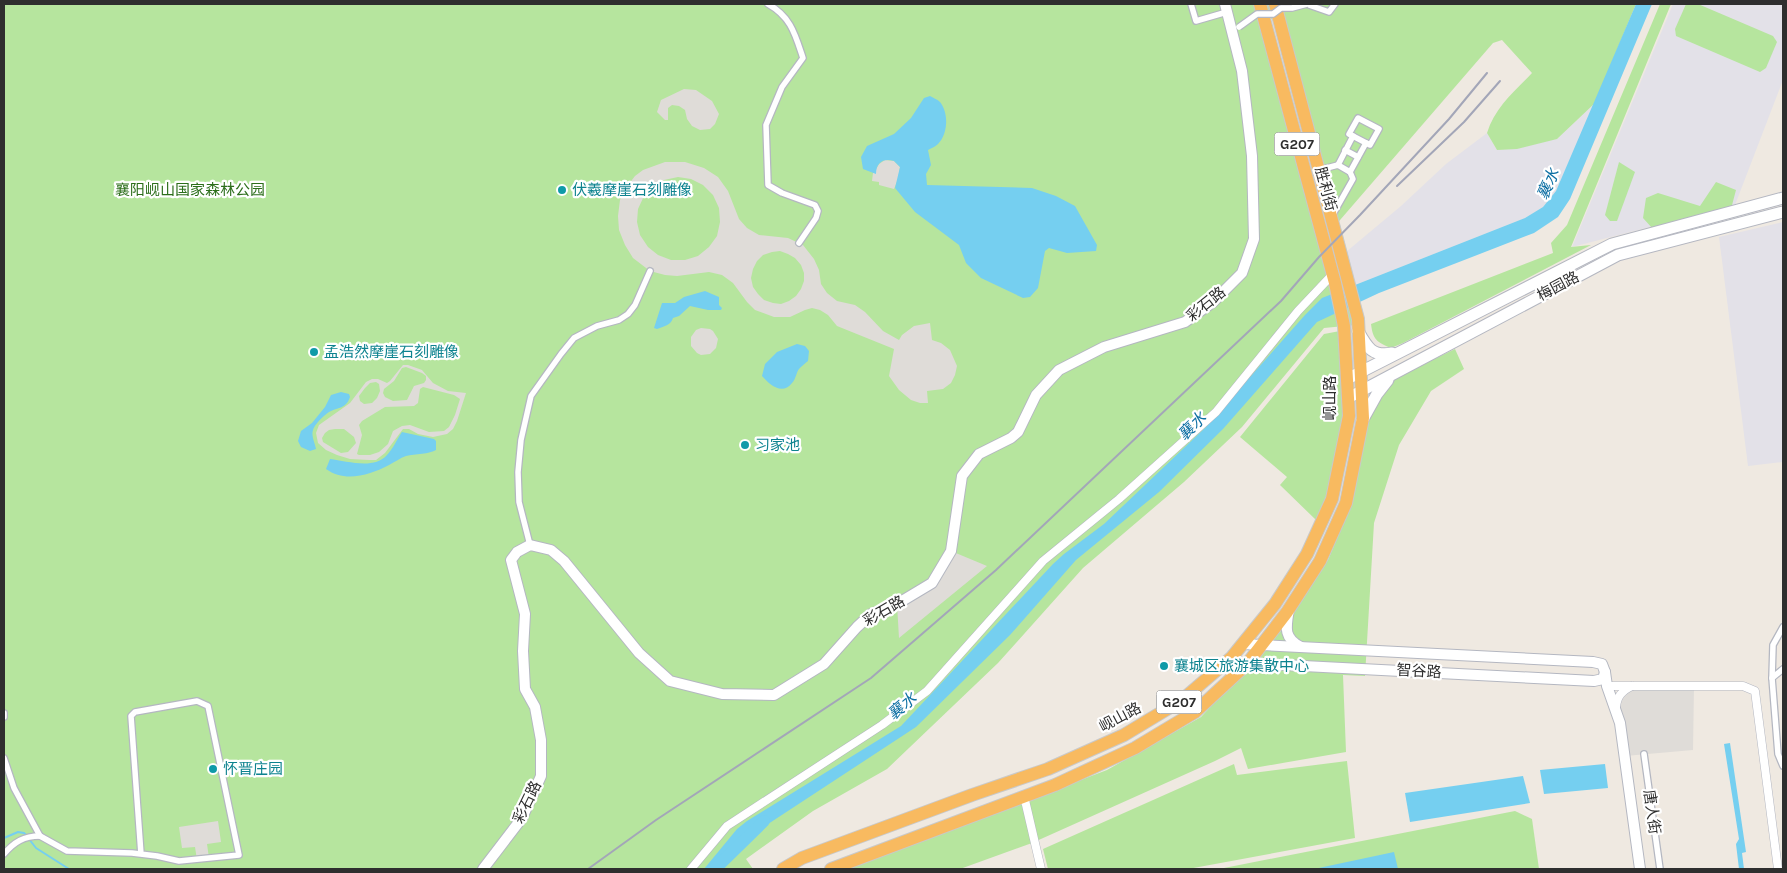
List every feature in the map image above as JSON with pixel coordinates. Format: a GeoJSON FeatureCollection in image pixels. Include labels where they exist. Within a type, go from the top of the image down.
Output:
{"type":"FeatureCollection","features":[{"type":"Feature","properties":{"kind":"highway","name":"胜利街"},"geometry":{"type":"LineString","coordinates":[[1275,4],[1358,324]]}},
{"type":"Feature","properties":{"kind":"highway","name":"胜利街"},"geometry":{"type":"LineString","coordinates":[[1259,9],[1333,279],[1344,326]]}},
{"type":"Feature","properties":{"kind":"highway","name":"岘山路"},"geometry":{"type":"LineString","coordinates":[[831,869],[1055,785],[1135,748],[1196,712],[1247,664],[1289,608],[1320,561],[1346,503],[1362,421],[1358,324]]}},
{"type":"Feature","properties":{"kind":"highway","name":"岘山路"},"geometry":{"type":"LineString","coordinates":[[783,869],[811,855],[1048,769],[1124,735],[1182,700],[1227,662],[1275,604],[1307,554],[1332,499],[1349,416],[1344,326]]}},
{"type":"Feature","properties":{"kind":"main road","name":"梅园路"},"geometry":{"type":"LineString","coordinates":[[1347,379],[1612,244],[1783,198]]}},
{"type":"Feature","properties":{"kind":"main road","name":"梅园路"},"geometry":{"type":"LineString","coordinates":[[1348,398],[1618,255],[1783,212]]}},
{"type":"Feature","properties":{"kind":"main road"},"geometry":{"type":"LineString","coordinates":[[1358,324],[1370,350],[1382,355],[1402,352]]}},
{"type":"Feature","properties":{"kind":"main road"},"geometry":{"type":"LineString","coordinates":[[1362,421],[1377,394],[1392,375]]}},
{"type":"Feature","properties":{"kind":"street"},"geometry":{"type":"LineString","coordinates":[[768,4],[780,11],[794,30],[803,58],[782,87],[766,125],[768,185],[782,193],[815,205],[818,211],[816,218],[799,243]]}},
{"type":"Feature","properties":{"kind":"street"},"geometry":{"type":"LineString","coordinates":[[1191,4],[1196,21],[1226,7],[1234,28],[1239,27],[1259,9]]}},
{"type":"Feature","properties":{"kind":"street"},"geometry":{"type":"LineString","coordinates":[[1255,4],[1259,9],[1273,14],[1281,8],[1292,8],[1306,4],[1329,12],[1335,4]]}},
{"type":"Feature","properties":{"kind":"street","name":"彩石路"},"geometry":{"type":"LineString","coordinates":[[483,869],[522,818],[540,776],[541,740],[535,707],[525,689],[523,652],[525,614],[511,560],[517,552],[530,545],[551,550],[564,561],[639,653],[670,681],[722,694],[774,695],[824,664],[871,614],[897,604],[932,583],[951,551],[962,476],[979,454],[1011,438],[1018,432],[1036,395],[1059,370],[1104,347],[1185,322],[1213,302],[1242,273],[1254,239],[1252,156],[1242,71],[1226,7]]}},
{"type":"Feature","properties":{"kind":"street"},"geometry":{"type":"LineString","coordinates":[[1358,118],[1379,129],[1370,145],[1366,143],[1349,134],[1358,118]]}},
{"type":"Feature","properties":{"kind":"street"},"geometry":{"type":"LineString","coordinates":[[1338,165],[1353,136]]}},
{"type":"Feature","properties":{"kind":"street"},"geometry":{"type":"LineString","coordinates":[[1350,172],[1366,143]]}},
{"type":"Feature","properties":{"kind":"street"},"geometry":{"type":"LineString","coordinates":[[1345,150],[1358,157]]}},
{"type":"Feature","properties":{"kind":"street"},"geometry":{"type":"LineString","coordinates":[[1319,170],[1338,165],[1350,172],[1353,179],[1331,217]]}},
{"type":"Feature","properties":{"kind":"street"},"geometry":{"type":"LineString","coordinates":[[530,545],[519,502],[518,472],[524,422],[531,396],[560,354],[574,338],[597,326],[619,320],[628,314],[635,304],[650,271]]}},
{"type":"Feature","properties":{"kind":"street"},"geometry":{"type":"LineString","coordinates":[[691,869],[727,826],[882,725],[926,691],[1043,561],[1118,499],[1216,412],[1298,311],[1333,279]]}},
{"type":"Feature","properties":{"kind":"street"},"geometry":{"type":"LineString","coordinates":[[1289,608],[1286,630],[1292,642],[1305,648]]}},
{"type":"Feature","properties":{"kind":"street"},"geometry":{"type":"LineString","coordinates":[[1783,627],[1773,645],[1772,678],[1778,754],[1783,766]]}},
{"type":"Feature","properties":{"kind":"street","name":"智谷路"},"geometry":{"type":"LineString","coordinates":[[1227,662],[1594,681],[1603,679],[1605,672],[1602,664],[1593,662],[1243,644]]}},
{"type":"Feature","properties":{"kind":"street"},"geometry":{"type":"LineString","coordinates":[[1217,692],[1246,671],[1261,664]]}},
{"type":"Feature","properties":{"kind":"street"},"geometry":{"type":"LineString","coordinates":[[1772,678],[1783,669]]}},
{"type":"Feature","properties":{"kind":"street"},"geometry":{"type":"LineString","coordinates":[[1605,672],[1607,686],[1620,723],[1640,869]]}},
{"type":"Feature","properties":{"kind":"street"},"geometry":{"type":"LineString","coordinates":[[1607,686],[1743,686],[1755,691],[1778,869]]}},
{"type":"Feature","properties":{"kind":"street"},"geometry":{"type":"LineString","coordinates":[[1615,709],[1617,699],[1623,690],[1633,686]]}},
{"type":"Feature","properties":{"kind":"street"},"geometry":{"type":"LineString","coordinates":[[4,854],[12,844],[31,836],[40,836],[67,851],[142,854],[179,861],[239,855],[208,706],[197,702],[134,712],[131,716],[142,854]]}},
{"type":"Feature","properties":{"kind":"street","name":"唐人街"},"geometry":{"type":"LineString","coordinates":[[1644,754],[1660,869]]}},
{"type":"Feature","properties":{"kind":"street"},"geometry":{"type":"LineString","coordinates":[[4,758],[14,788],[40,836]]}},
{"type":"Feature","properties":{"kind":"street"},"geometry":{"type":"LineString","coordinates":[[1024,796],[1041,869]]}},
{"type":"Feature","properties":{"kind":"shaded area"},"geometry":{"type":"Polygon","coordinates":[[[1673,4],[1783,4],[1783,80],[1735,205],[1572,247],[1673,4]]]}},
{"type":"Feature","properties":{"kind":"shaded area"},"geometry":{"type":"Polygon","coordinates":[[[684,89],[696,90],[712,101],[719,114],[715,124],[710,129],[700,130],[692,126],[687,119],[685,110],[679,106],[672,105],[668,108],[668,120],[665,120],[657,112],[661,100],[684,89]]]}},
{"type":"Feature","properties":{"kind":"shaded area"},"geometry":{"type":"Polygon","coordinates":[[[1595,103],[1556,191],[1543,207],[1525,218],[1355,285],[1346,252],[1401,206],[1446,164],[1487,133],[1497,150],[1557,139],[1595,103]]]}},
{"type":"Feature","properties":{"kind":"shaded area"},"geometry":{"type":"Polygon","coordinates":[[[885,160],[894,161],[900,167],[894,189],[872,181],[873,173],[876,173],[879,164],[885,160]]]}},
{"type":"Feature","properties":{"kind":"shaded area"},"geometry":{"type":"Polygon","coordinates":[[[665,162],[685,162],[704,168],[718,177],[728,191],[739,219],[747,228],[759,235],[788,238],[803,245],[814,259],[819,270],[821,284],[827,293],[837,301],[855,305],[865,312],[883,331],[899,340],[902,335],[914,326],[930,323],[932,340],[941,343],[950,350],[957,366],[951,383],[943,389],[927,391],[928,403],[911,400],[899,390],[889,376],[894,349],[837,326],[828,315],[820,310],[812,308],[790,317],[774,317],[755,310],[733,283],[722,275],[709,272],[677,276],[650,271],[633,258],[625,245],[619,230],[618,216],[620,200],[625,189],[635,176],[643,170],[665,162]],[[678,177],[664,180],[653,186],[644,196],[638,209],[637,222],[640,235],[648,247],[658,255],[671,260],[685,260],[698,256],[709,247],[717,236],[720,222],[719,208],[713,195],[703,185],[691,179],[678,177]],[[780,251],[763,255],[757,261],[751,278],[753,287],[764,300],[781,304],[796,296],[804,281],[804,273],[801,265],[795,258],[780,251]]]}},
{"type":"Feature","properties":{"kind":"shaded area"},"geometry":{"type":"Polygon","coordinates":[[[1783,222],[1783,462],[1748,466],[1719,237],[1783,222]]]}},
{"type":"Feature","properties":{"kind":"shaded area"},"geometry":{"type":"Polygon","coordinates":[[[701,328],[710,329],[718,339],[716,348],[710,354],[701,355],[691,346],[691,337],[696,330],[701,328]]]}},
{"type":"Feature","properties":{"kind":"shaded area"},"geometry":{"type":"Polygon","coordinates":[[[403,365],[408,365],[422,370],[433,383],[448,391],[466,393],[453,429],[447,434],[433,437],[418,434],[409,429],[403,429],[385,453],[376,460],[350,459],[326,450],[318,443],[316,433],[319,425],[350,403],[366,382],[372,379],[378,379],[387,383],[403,365]],[[406,367],[402,368],[394,381],[384,389],[385,397],[393,401],[407,400],[414,386],[424,383],[426,380],[426,376],[422,373],[406,367]],[[376,382],[370,383],[359,396],[360,401],[364,404],[372,403],[380,391],[379,384],[376,382]],[[423,387],[420,389],[418,403],[414,406],[385,407],[362,421],[359,425],[362,435],[357,454],[370,455],[379,452],[388,444],[393,431],[402,426],[410,425],[429,432],[444,431],[449,427],[460,399],[454,395],[423,387]],[[344,429],[329,430],[322,438],[323,442],[341,453],[348,452],[356,443],[354,437],[344,429]]]}},
{"type":"Feature","properties":{"kind":"shaded area"},"geometry":{"type":"Polygon","coordinates":[[[951,551],[987,566],[899,638],[897,604],[932,583],[951,551]]]}},
{"type":"Feature","properties":{"kind":"shaded area"},"geometry":{"type":"Polygon","coordinates":[[[1694,686],[1693,750],[1625,756],[1617,699],[1623,690],[1694,686]]]}},
{"type":"Feature","properties":{"kind":"shaded area"},"geometry":{"type":"Polygon","coordinates":[[[218,821],[221,842],[207,844],[209,858],[197,860],[195,847],[182,848],[179,827],[218,821]]]}},
{"type":"Feature","properties":{"kind":"green space","name":"襄阳岘山国家森林公园"},"geometry":{"type":"Polygon","coordinates":[[[4,4],[1636,4],[1595,103],[1557,139],[1517,149],[1497,150],[1487,133],[1490,124],[1506,100],[1532,73],[1502,40],[1493,43],[1334,227],[1279,17],[1265,21],[1322,236],[1318,245],[1340,225],[1365,320],[1355,325],[1324,328],[1242,427],[1184,482],[1083,568],[998,663],[887,769],[813,811],[746,859],[753,869],[4,869],[4,4]]]}},
{"type":"Feature","properties":{"kind":"green space"},"geometry":{"type":"Polygon","coordinates":[[[1660,4],[1671,4],[1571,247],[1591,245],[1403,343],[1391,348],[1379,342],[1373,334],[1371,324],[1553,253],[1551,243],[1567,225],[1660,4]]]}},
{"type":"Feature","properties":{"kind":"green space"},"geometry":{"type":"Polygon","coordinates":[[[1686,4],[1698,4],[1773,36],[1777,42],[1766,68],[1760,72],[1676,36],[1675,29],[1686,4]]]}},
{"type":"Feature","properties":{"kind":"green space"},"geometry":{"type":"Polygon","coordinates":[[[1619,162],[1635,172],[1617,221],[1610,221],[1605,215],[1619,162]]]}},
{"type":"Feature","properties":{"kind":"green space"},"geometry":{"type":"Polygon","coordinates":[[[1716,182],[1736,190],[1731,209],[1653,229],[1643,218],[1646,198],[1658,193],[1700,206],[1716,182]]]}},
{"type":"Feature","properties":{"kind":"green space"},"geometry":{"type":"Polygon","coordinates":[[[1340,331],[1345,417],[1327,499],[1316,520],[1280,485],[1287,477],[1240,437],[1324,334],[1340,331]]]}},
{"type":"Feature","properties":{"kind":"green space"},"geometry":{"type":"Polygon","coordinates":[[[1455,349],[1464,369],[1431,391],[1399,445],[1374,523],[1365,676],[1343,675],[1346,752],[1248,769],[1241,748],[1032,843],[960,869],[848,869],[1107,770],[1201,717],[1280,632],[1328,560],[1350,507],[1371,390],[1455,349]]]}},
{"type":"Feature","properties":{"kind":"green space"},"geometry":{"type":"Polygon","coordinates":[[[1347,761],[1355,838],[1188,869],[1048,869],[1043,849],[1234,764],[1237,775],[1347,761]]]}},
{"type":"Feature","properties":{"kind":"green space"},"geometry":{"type":"Polygon","coordinates":[[[1515,811],[1532,819],[1539,869],[1219,869],[1515,811]]]}},
{"type":"Feature","properties":{"kind":"water","name":"襄水"},"geometry":{"type":"Polygon","coordinates":[[[1636,4],[1652,4],[1570,199],[1558,217],[1534,233],[1379,293],[1317,322],[1223,429],[1159,492],[1076,560],[1010,635],[916,727],[762,828],[750,833],[723,869],[704,869],[737,829],[747,821],[901,726],[1053,564],[1104,524],[1205,428],[1322,298],[1525,218],[1543,207],[1556,191],[1636,4]]]}},
{"type":"Feature","properties":{"kind":"water"},"geometry":{"type":"Polygon","coordinates":[[[930,96],[939,101],[943,107],[946,123],[941,140],[937,145],[928,150],[931,165],[926,174],[927,185],[1032,188],[1056,196],[1075,206],[1097,245],[1096,251],[1067,253],[1049,248],[1045,251],[1038,288],[1030,297],[1023,298],[981,278],[966,263],[959,245],[915,212],[895,188],[900,167],[894,161],[887,160],[881,162],[877,166],[876,174],[863,169],[861,157],[867,146],[894,134],[911,118],[924,98],[930,96]]]}},
{"type":"Feature","properties":{"kind":"water"},"geometry":{"type":"Polygon","coordinates":[[[705,291],[719,297],[721,310],[708,310],[690,306],[679,316],[673,318],[667,325],[657,329],[654,328],[662,303],[675,303],[684,297],[705,291]]]}},
{"type":"Feature","properties":{"kind":"water"},"geometry":{"type":"Polygon","coordinates":[[[797,344],[805,346],[809,351],[808,361],[799,369],[788,387],[780,389],[762,376],[765,364],[777,352],[797,344]]]}},
{"type":"Feature","properties":{"kind":"water"},"geometry":{"type":"Polygon","coordinates":[[[341,392],[349,394],[350,397],[346,404],[327,413],[314,428],[312,435],[316,449],[310,451],[301,447],[298,441],[301,431],[312,423],[325,407],[331,395],[341,392]]]}},
{"type":"Feature","properties":{"kind":"water"},"geometry":{"type":"Polygon","coordinates":[[[402,432],[434,439],[436,441],[436,450],[406,456],[382,469],[358,476],[341,476],[326,469],[330,459],[360,463],[382,460],[389,453],[402,432]]]}},
{"type":"Feature","properties":{"kind":"water"},"geometry":{"type":"Polygon","coordinates":[[[1730,743],[1746,852],[1742,853],[1744,869],[1739,869],[1736,844],[1739,839],[1724,744],[1730,743]]]}},
{"type":"Feature","properties":{"kind":"water"},"geometry":{"type":"Polygon","coordinates":[[[1605,764],[1608,788],[1544,794],[1540,770],[1605,764]]]}},
{"type":"Feature","properties":{"kind":"water"},"geometry":{"type":"Polygon","coordinates":[[[1523,776],[1530,803],[1410,822],[1405,793],[1523,776]]]}},
{"type":"Feature","properties":{"kind":"water"},"geometry":{"type":"Polygon","coordinates":[[[1394,852],[1398,869],[1314,869],[1394,852]]]}},
{"type":"Feature","properties":{"kind":"waterway","name":"襄水"},"geometry":{"type":"LineString","coordinates":[[715,869],[764,821]]}},
{"type":"Feature","properties":{"kind":"waterway"},"geometry":{"type":"LineString","coordinates":[[4,838],[18,832],[26,835]]}},
{"type":"Feature","properties":{"kind":"waterway"},"geometry":{"type":"LineString","coordinates":[[29,839],[36,848],[69,869]]}},
{"type":"Feature","properties":{"kind":"railway"},"geometry":{"type":"LineString","coordinates":[[588,869],[656,820],[871,678],[996,570],[1281,301],[1319,257],[1449,119],[1487,73]]}},
{"type":"Feature","properties":{"kind":"railway"},"geometry":{"type":"LineString","coordinates":[[1397,186],[1464,122],[1500,81]]}},
{"type":"Feature","properties":{"kind":"place","name":"伏羲摩崖石刻雕像"},"geometry":{"type":"Point","coordinates":[562,190]}},
{"type":"Feature","properties":{"kind":"place","name":"孟浩然摩崖石刻雕像"},"geometry":{"type":"Point","coordinates":[314,352]}},
{"type":"Feature","properties":{"kind":"place","name":"习家池"},"geometry":{"type":"Point","coordinates":[745,445]}},
{"type":"Feature","properties":{"kind":"place","name":"襄城区旅游集散中心"},"geometry":{"type":"Point","coordinates":[1164,666]}},
{"type":"Feature","properties":{"kind":"place","name":"怀晋庄园"},"geometry":{"type":"Point","coordinates":[213,769]}}]}
